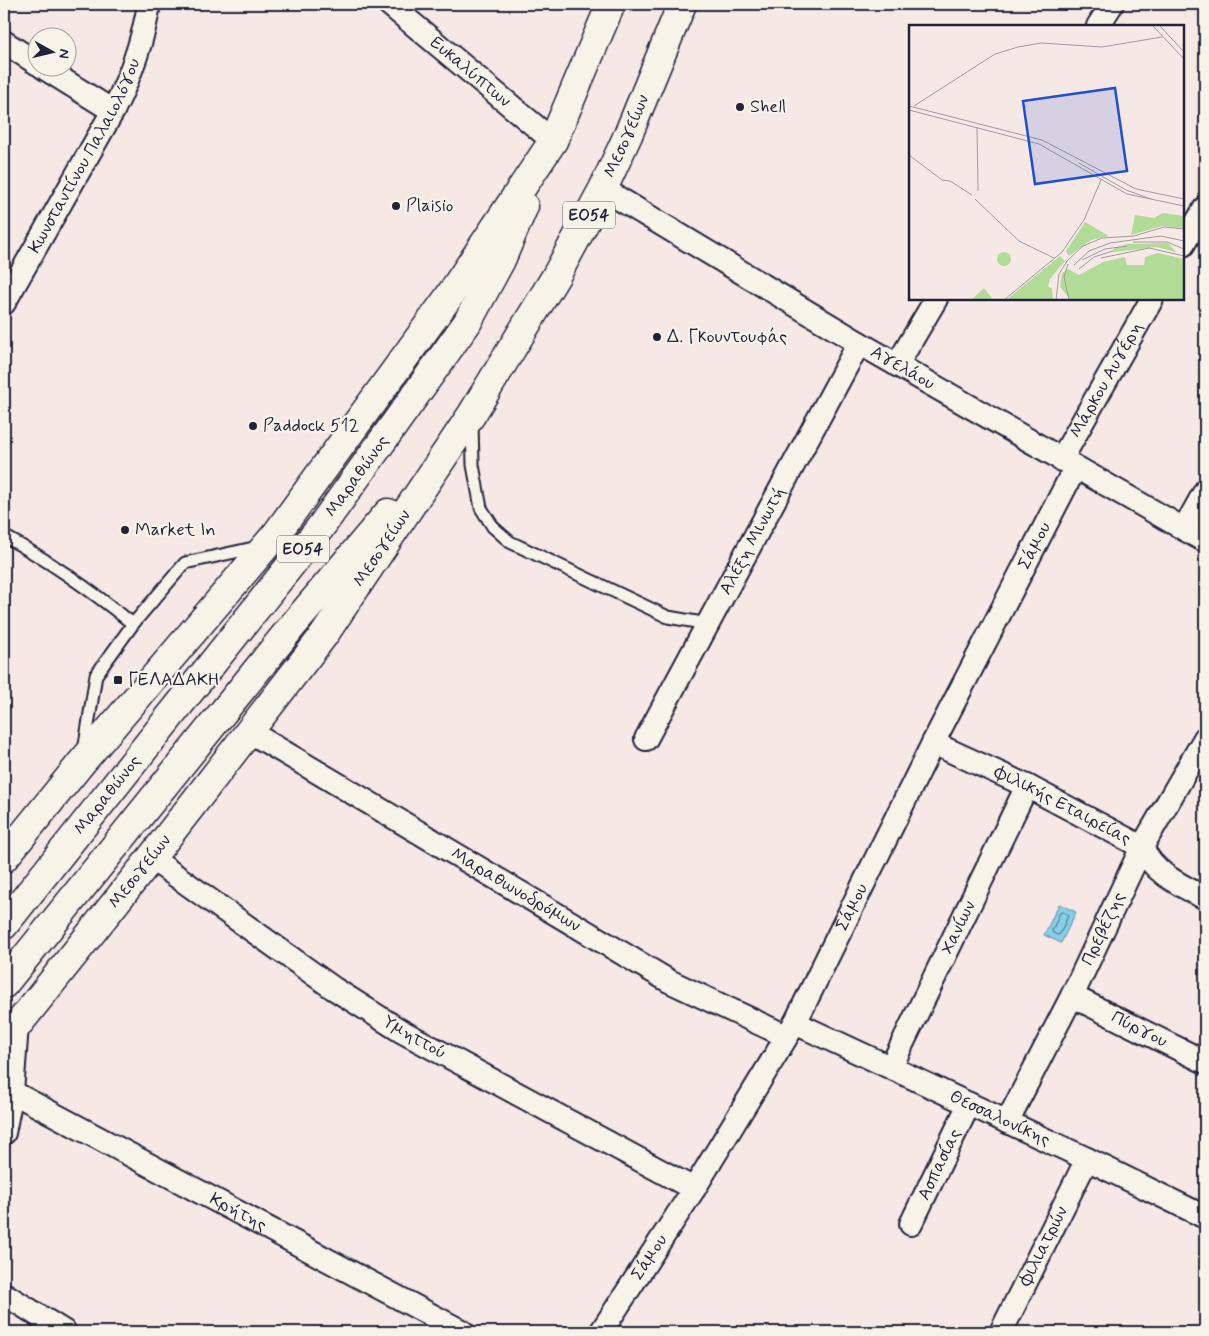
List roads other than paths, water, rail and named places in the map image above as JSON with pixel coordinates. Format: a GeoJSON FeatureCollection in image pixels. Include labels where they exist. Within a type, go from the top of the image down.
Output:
{"type":"FeatureCollection","features":[{"type":"Feature","properties":{"kind":"main road","name":"ΕΟ54"},"geometry":{"type":"LineString","coordinates":[[4,858],[82,762],[267,545],[448,298],[553,141],[611,4]]}},
{"type":"Feature","properties":{"kind":"main road","name":"Μεσογείων"},"geometry":{"type":"LineString","coordinates":[[10,1034],[151,858],[324,635],[472,414],[556,276],[603,188],[628,135],[682,4]]}},
{"type":"Feature","properties":{"kind":"main road","name":"Μαραθώνος"},"geometry":{"type":"LineString","coordinates":[[4,925],[320,528],[467,323],[501,260],[553,141]]}},
{"type":"Feature","properties":{"kind":"main road","name":"Μαραθώνος"},"geometry":{"type":"LineString","coordinates":[[4,984],[294,624],[472,414]]}},
{"type":"Feature","properties":{"kind":"street","name":"Κωνσταντίνου Παλαιολόγου"},"geometry":{"type":"LineString","coordinates":[[4,303],[113,111],[138,51],[146,26],[149,4]]}},
{"type":"Feature","properties":{"kind":"street","name":"Ευκαλύπτων"},"geometry":{"type":"LineString","coordinates":[[389,4],[553,141]]}},
{"type":"Feature","properties":{"kind":"street"},"geometry":{"type":"LineString","coordinates":[[1099,25],[1112,4]]}},
{"type":"Feature","properties":{"kind":"street"},"geometry":{"type":"LineString","coordinates":[[4,42],[28,58]]}},
{"type":"Feature","properties":{"kind":"street"},"geometry":{"type":"LineString","coordinates":[[60,78],[113,111]]}},
{"type":"Feature","properties":{"kind":"street","name":"Αγελάου"},"geometry":{"type":"LineString","coordinates":[[603,188],[859,343],[1205,541]]}},
{"type":"Feature","properties":{"kind":"street"},"geometry":{"type":"LineString","coordinates":[[1184,243],[1205,208]]}},
{"type":"Feature","properties":{"kind":"street"},"geometry":{"type":"LineString","coordinates":[[897,365],[935,300]]}},
{"type":"Feature","properties":{"kind":"street","name":"Μάρκου Αυγέρη"},"geometry":{"type":"LineString","coordinates":[[1068,464],[1151,300]]}},
{"type":"Feature","properties":{"kind":"street","name":"Αλέξη Μινωτή"},"geometry":{"type":"LineString","coordinates":[[646,739],[859,343]]}},
{"type":"Feature","properties":{"kind":"street","name":"Σάμου"},"geometry":{"type":"LineString","coordinates":[[601,1332],[694,1188],[790,1029],[933,743],[1068,464]]}},
{"type":"Feature","properties":{"kind":"street"},"geometry":{"type":"LineString","coordinates":[[1184,530],[1205,491]]}},
{"type":"Feature","properties":{"kind":"street","name":"Μαραθωνοδρόμων"},"geometry":{"type":"LineString","coordinates":[[250,732],[669,981],[790,1029]]}},
{"type":"Feature","properties":{"kind":"street","name":"Πρεβέζης"},"geometry":{"type":"LineString","coordinates":[[1007,1122],[1072,996],[1142,847],[1205,738]]}},
{"type":"Feature","properties":{"kind":"street","name":"Φιλικής Εταιρείας"},"geometry":{"type":"LineString","coordinates":[[933,743],[1027,786],[1142,847],[1147,858],[1157,869],[1205,898]]}},
{"type":"Feature","properties":{"kind":"street","name":"Χανίων"},"geometry":{"type":"LineString","coordinates":[[891,1067],[1027,786]]}},
{"type":"Feature","properties":{"kind":"street","name":"Υμηττού"},"geometry":{"type":"LineString","coordinates":[[151,858],[333,988],[401,1031],[694,1188]]}},
{"type":"Feature","properties":{"kind":"street","name":"Πύργου"},"geometry":{"type":"LineString","coordinates":[[1072,996],[1205,1062]]}},
{"type":"Feature","properties":{"kind":"street","name":"Θεσσαλονίκης"},"geometry":{"type":"LineString","coordinates":[[790,1029],[891,1067],[1205,1217]]}},
{"type":"Feature","properties":{"kind":"street"},"geometry":{"type":"LineString","coordinates":[[4,1133],[12,1092],[10,1034]]}},
{"type":"Feature","properties":{"kind":"street","name":"Κρήτης"},"geometry":{"type":"LineString","coordinates":[[12,1092],[425,1324],[463,1332]]}},
{"type":"Feature","properties":{"kind":"street","name":"Ασπασίας"},"geometry":{"type":"LineString","coordinates":[[911,1224],[969,1104]]}},
{"type":"Feature","properties":{"kind":"street","name":"Φιλιατρών"},"geometry":{"type":"LineString","coordinates":[[1000,1332],[1087,1159]]}},
{"type":"Feature","properties":{"kind":"street"},"geometry":{"type":"LineString","coordinates":[[4,1294],[64,1332]]}},
{"type":"Feature","properties":{"kind":"lane"},"geometry":{"type":"LineString","coordinates":[[472,414],[473,465],[482,508],[494,527],[510,542],[668,618],[708,624]]}},
{"type":"Feature","properties":{"kind":"lane"},"geometry":{"type":"LineString","coordinates":[[4,536],[37,554],[97,595],[133,624]]}},
{"type":"Feature","properties":{"kind":"lane"},"geometry":{"type":"LineString","coordinates":[[82,762],[96,675],[133,624],[185,563],[267,545]]}},
{"type":"Feature","properties":{"kind":"water"},"geometry":{"type":"Polygon","coordinates":[[[1059,904],[1076,912],[1061,943],[1044,935],[1059,904]]]}},
{"type":"Feature","properties":{"kind":"place","name":"Shell"},"geometry":{"type":"Point","coordinates":[740,107]}},
{"type":"Feature","properties":{"kind":"place","name":"Plaisio"},"geometry":{"type":"Point","coordinates":[396,206]}},
{"type":"Feature","properties":{"kind":"place","name":"Δ. Γκουντουφάς"},"geometry":{"type":"Point","coordinates":[657,337]}},
{"type":"Feature","properties":{"kind":"place","name":"Paddock 512"},"geometry":{"type":"Point","coordinates":[253,426]}},
{"type":"Feature","properties":{"kind":"place","name":"Market In"},"geometry":{"type":"Point","coordinates":[125,530]}},
{"type":"Feature","properties":{"kind":"place","name":"ΓΕΛΑΔΑΚΗ"},"geometry":{"type":"Point","coordinates":[118,680]}}]}
